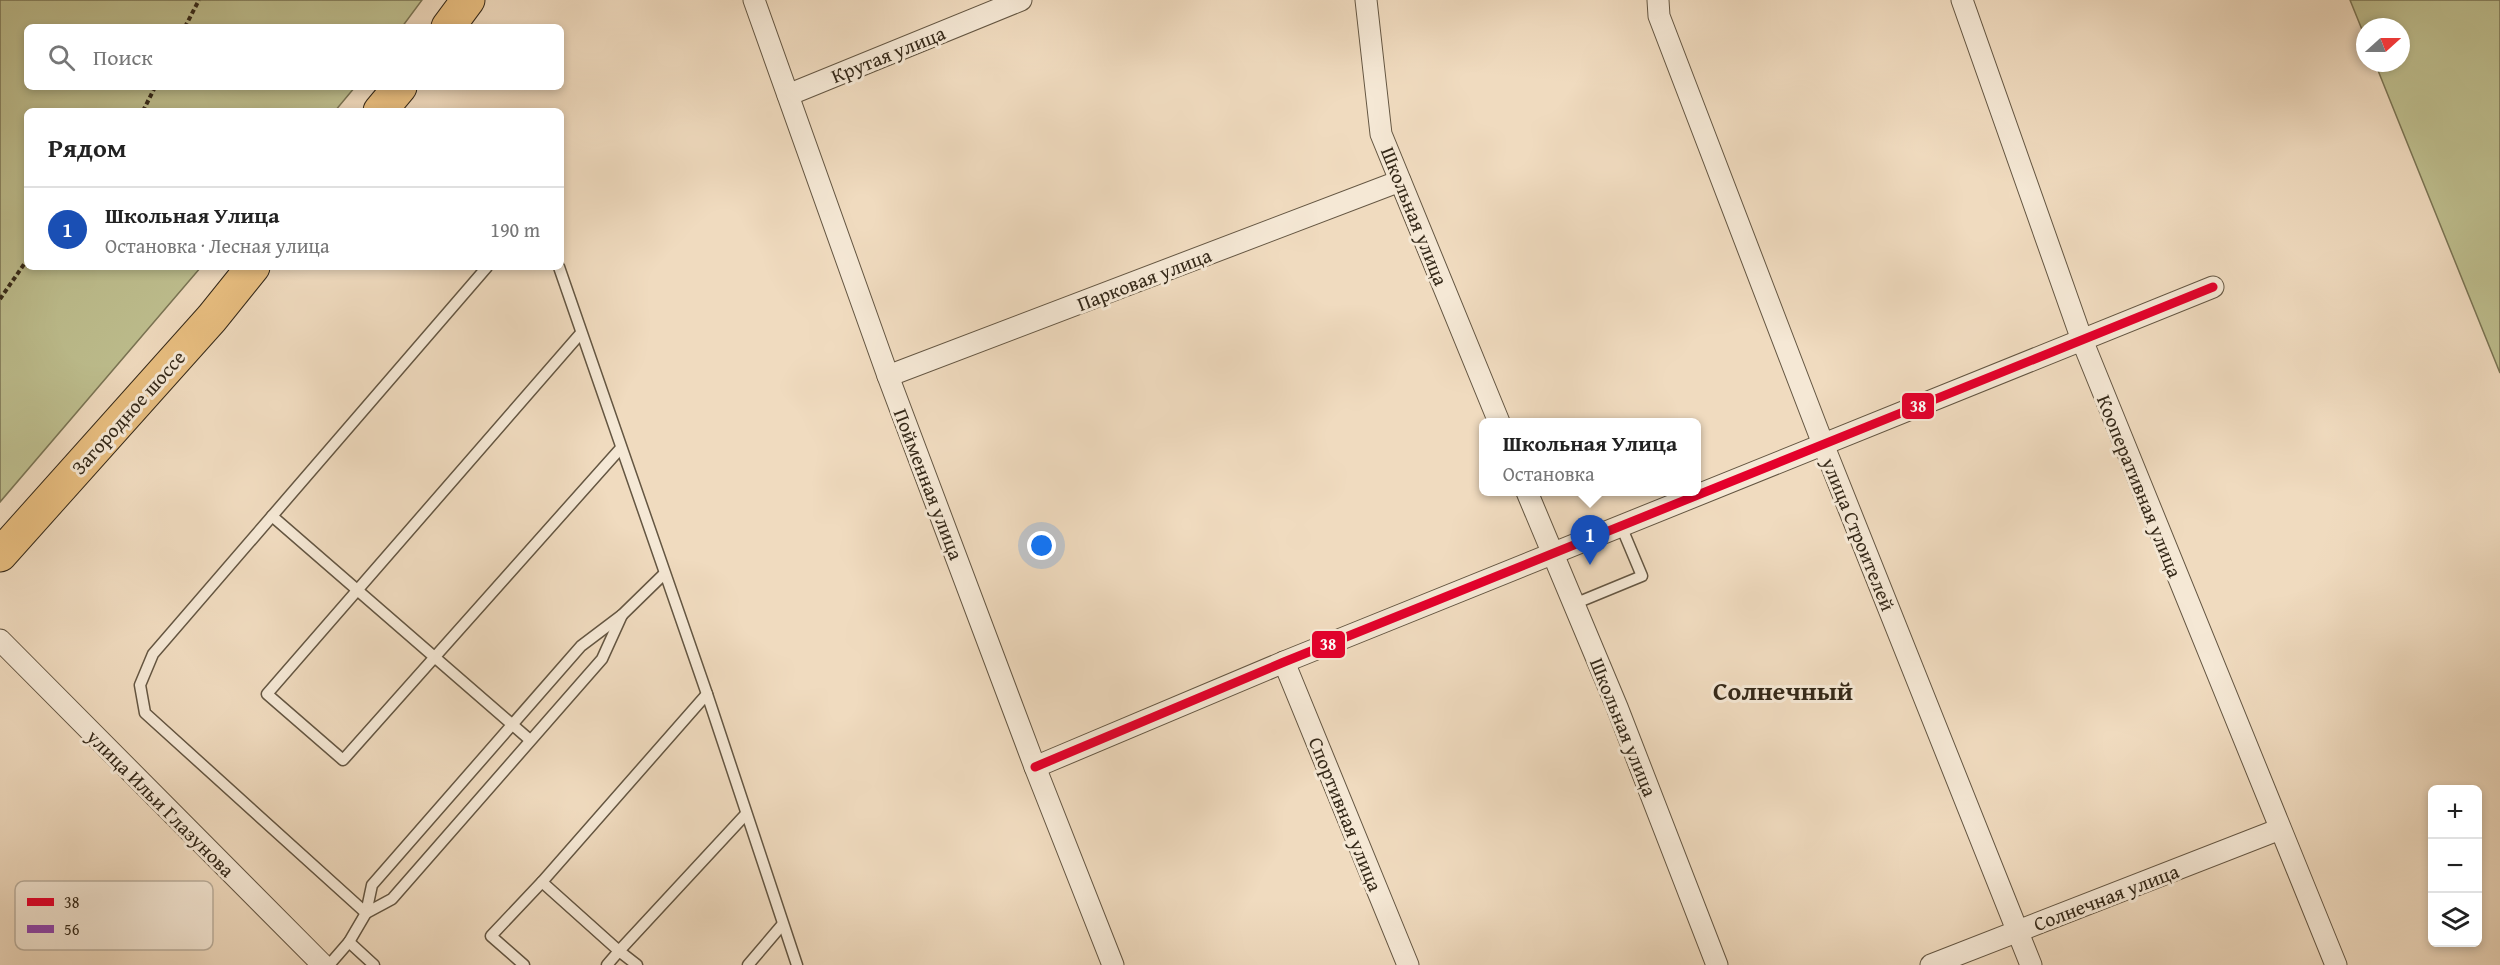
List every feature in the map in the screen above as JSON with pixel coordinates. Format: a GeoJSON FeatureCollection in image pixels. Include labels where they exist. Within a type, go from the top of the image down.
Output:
{"type":"FeatureCollection","features":[{"type":"Feature","properties":{"kind":"highway"},"geometry":{"type":"LineString","coordinates":[[450,24],[468,0]]}},
{"type":"Feature","properties":{"kind":"highway"},"geometry":{"type":"LineString","coordinates":[[382,108],[398,90]]}},
{"type":"Feature","properties":{"kind":"highway","name":"Загородное шоссе"},"geometry":{"type":"LineString","coordinates":[[0,555],[212,318],[252,270]]}},
{"type":"Feature","properties":{"kind":"street","name":"Пойменная улица"},"geometry":{"type":"LineString","coordinates":[[754,0],[888,376],[1035,767],[1113,965]]}},
{"type":"Feature","properties":{"kind":"street","name":"Крутая улица"},"geometry":{"type":"LineString","coordinates":[[788,95],[1021,0]]}},
{"type":"Feature","properties":{"kind":"street","name":"Школьная улица"},"geometry":{"type":"LineString","coordinates":[[1366,0],[1381,134],[1497,418]]}},
{"type":"Feature","properties":{"kind":"street","name":"улица Строителей"},"geometry":{"type":"LineString","coordinates":[[1658,0],[1659,16],[1823,444],[2031,965]]}},
{"type":"Feature","properties":{"kind":"street","name":"Кооперативная улица"},"geometry":{"type":"LineString","coordinates":[[1962,0],[2082,340],[2336,965]]}},
{"type":"Feature","properties":{"kind":"street","name":"Парковая улица"},"geometry":{"type":"LineString","coordinates":[[888,376],[1401,181]]}},
{"type":"Feature","properties":{"kind":"street"},"geometry":{"type":"LineString","coordinates":[[1701,494],[2213,287]]}},
{"type":"Feature","properties":{"kind":"street","name":"Школьная улица"},"geometry":{"type":"LineString","coordinates":[[1529,496],[1617,707],[1717,965]]}},
{"type":"Feature","properties":{"kind":"street"},"geometry":{"type":"LineString","coordinates":[[1035,767],[1284,662],[1695,496]]}},
{"type":"Feature","properties":{"kind":"street","name":"улица Ильи Глазунова"},"geometry":{"type":"LineString","coordinates":[[0,640],[323,965]]}},
{"type":"Feature","properties":{"kind":"street","name":"Спортивная улица"},"geometry":{"type":"LineString","coordinates":[[1284,662],[1408,965]]}},
{"type":"Feature","properties":{"kind":"street","name":"Солнечная улица"},"geometry":{"type":"LineString","coordinates":[[1931,965],[2280,829]]}},
{"type":"Feature","properties":{"kind":"lane"},"geometry":{"type":"LineString","coordinates":[[366,913],[145,712],[140,685],[153,654],[484,270]]}},
{"type":"Feature","properties":{"kind":"lane"},"geometry":{"type":"LineString","coordinates":[[560,270],[620,449],[707,694],[796,965]]}},
{"type":"Feature","properties":{"kind":"lane"},"geometry":{"type":"LineString","coordinates":[[582,333],[267,694],[343,760],[620,449]]}},
{"type":"Feature","properties":{"kind":"lane"},"geometry":{"type":"LineString","coordinates":[[272,516],[530,740]]}},
{"type":"Feature","properties":{"kind":"lane"},"geometry":{"type":"LineString","coordinates":[[1574,604],[1642,576],[1621,526]]}},
{"type":"Feature","properties":{"kind":"lane"},"geometry":{"type":"LineString","coordinates":[[329,965],[349,942],[366,913],[372,885],[581,646],[622,615],[664,574]]}},
{"type":"Feature","properties":{"kind":"lane"},"geometry":{"type":"LineString","coordinates":[[366,913],[392,899],[602,659],[622,615]]}},
{"type":"Feature","properties":{"kind":"lane"},"geometry":{"type":"LineString","coordinates":[[524,965],[491,936],[542,882],[707,694]]}},
{"type":"Feature","properties":{"kind":"lane"},"geometry":{"type":"LineString","coordinates":[[607,965],[746,814]]}},
{"type":"Feature","properties":{"kind":"lane"},"geometry":{"type":"LineString","coordinates":[[542,882],[637,965]]}},
{"type":"Feature","properties":{"kind":"lane"},"geometry":{"type":"LineString","coordinates":[[748,965],[783,925]]}},
{"type":"Feature","properties":{"kind":"lane"},"geometry":{"type":"LineString","coordinates":[[349,942],[374,965]]}},
{"type":"Feature","properties":{"kind":"path"},"geometry":{"type":"LineString","coordinates":[[187,24],[200,0]]}},
{"type":"Feature","properties":{"kind":"path"},"geometry":{"type":"LineString","coordinates":[[145,108],[154,90]]}},
{"type":"Feature","properties":{"kind":"path"},"geometry":{"type":"LineString","coordinates":[[0,299],[24,264]]}},
{"type":"Feature","properties":{"kind":"green space"},"geometry":{"type":"Polygon","coordinates":[[[0,0],[422,0],[404,24],[24,24],[24,90],[352,90],[338,108],[24,108],[24,270],[198,270],[0,502],[0,0]]]}},
{"type":"Feature","properties":{"kind":"green space"},"geometry":{"type":"Polygon","coordinates":[[[2350,0],[2500,0],[2500,373],[2379,72],[2410,72],[2410,18],[2357,18],[2350,0]]]}},
{"type":"Feature","properties":{"kind":"transit line","name":"38"},"geometry":{"type":"LineString","coordinates":[[1701,494],[2213,287]]}},
{"type":"Feature","properties":{"kind":"transit line","name":"38"},"geometry":{"type":"LineString","coordinates":[[1035,767],[1284,662],[1695,496]]}},
{"type":"Feature","properties":{"kind":"place","name":"Школьная Улица"},"geometry":{"type":"Point","coordinates":[1590,565]}},
{"type":"Feature","properties":{"kind":"district","name":"Солнечный"},"geometry":{"type":"Point","coordinates":[1783,690]}}]}
